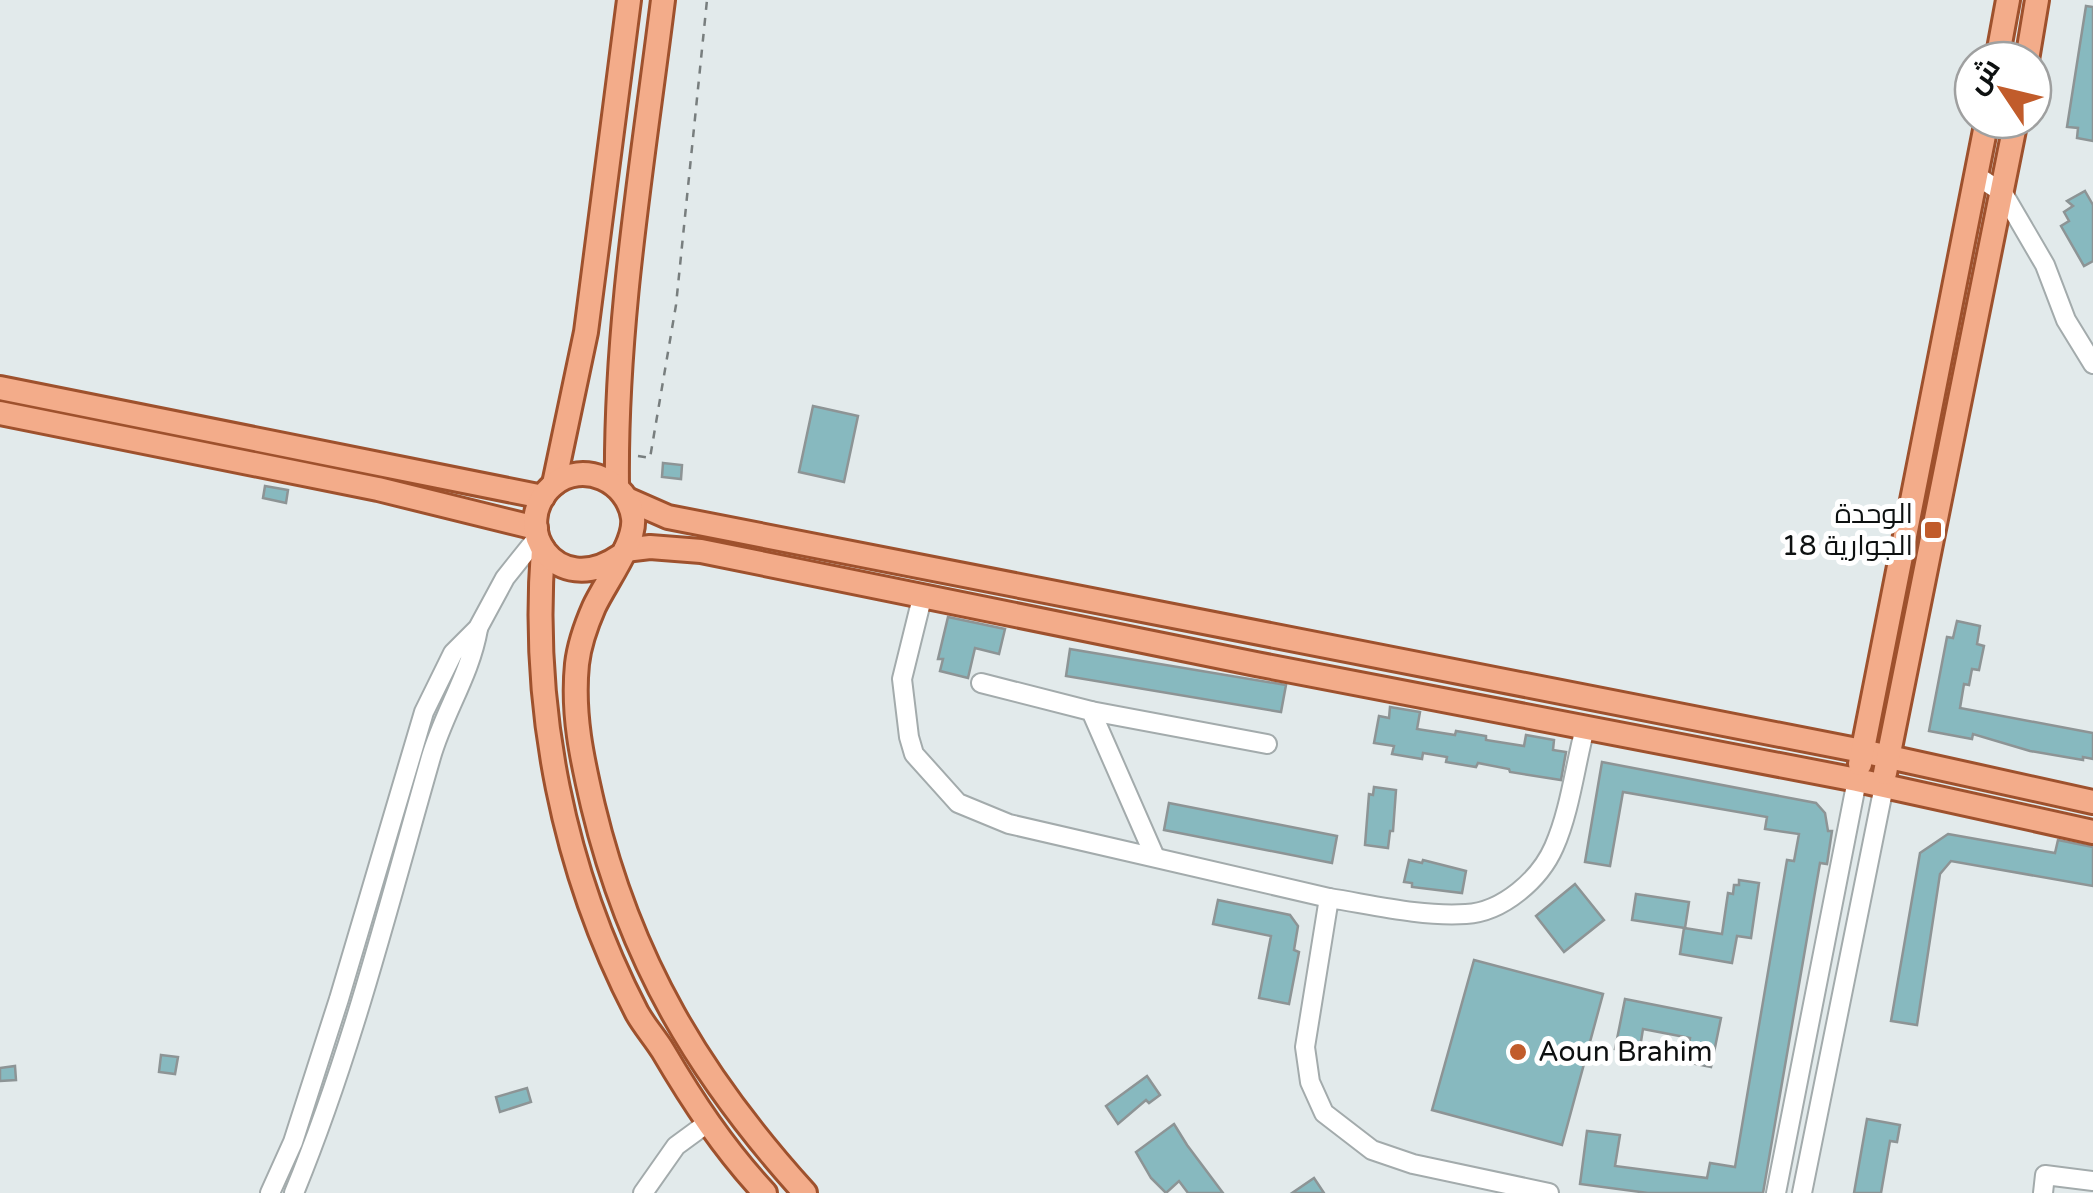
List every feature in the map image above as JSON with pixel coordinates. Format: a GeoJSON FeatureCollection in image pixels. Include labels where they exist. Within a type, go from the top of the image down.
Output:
{"type":"FeatureCollection","features":[{"type":"Feature","properties":{"kind":"main road"},"geometry":{"type":"LineString","coordinates":[[629,0],[586,332],[549,490],[536,513],[541,688],[556,784],[578,866],[608,951],[639,1016],[706,1124],[765,1193]]}},
{"type":"Feature","properties":{"kind":"main road"},"geometry":{"type":"LineString","coordinates":[[663,0],[620,374],[617,454],[622,492],[633,526],[592,610],[577,661],[575,717],[605,856],[634,937],[699,1062],[804,1193]]}},
{"type":"Feature","properties":{"kind":"main road"},"geometry":{"type":"LineString","coordinates":[[2001,40],[2008,0]]}},
{"type":"Feature","properties":{"kind":"main road"},"geometry":{"type":"LineString","coordinates":[[2030,40],[2037,0]]}},
{"type":"Feature","properties":{"kind":"main road"},"geometry":{"type":"LineString","coordinates":[[1858,780],[1984,140]]}},
{"type":"Feature","properties":{"kind":"main road"},"geometry":{"type":"LineString","coordinates":[[1884,786],[2012,140]]}},
{"type":"Feature","properties":{"kind":"main road"},"geometry":{"type":"LineString","coordinates":[[0,388],[549,490],[569,476],[602,477],[668,517],[1862,751],[2093,802]]}},
{"type":"Feature","properties":{"kind":"main road"},"geometry":{"type":"LineString","coordinates":[[0,413],[378,489],[539,538],[554,562],[569,569],[586,572],[602,568],[622,553],[650,547],[701,551],[922,598],[1858,780],[2093,832]]}},
{"type":"Feature","properties":{"kind":"street"},"geometry":{"type":"LineString","coordinates":[[1978,176],[2003,193],[2046,265],[2066,320],[2093,364]]}},
{"type":"Feature","properties":{"kind":"street"},"geometry":{"type":"LineString","coordinates":[[294,1193],[344,1055],[440,728],[472,659],[478,628],[505,578],[539,538]]}},
{"type":"Feature","properties":{"kind":"street"},"geometry":{"type":"LineString","coordinates":[[922,598],[902,679],[908,737],[914,754],[958,804],[1010,824],[1329,898],[1470,914],[1526,888],[1556,844],[1584,728]]}},
{"type":"Feature","properties":{"kind":"street"},"geometry":{"type":"LineString","coordinates":[[270,1193],[293,1142],[424,712],[452,653],[478,628]]}},
{"type":"Feature","properties":{"kind":"street"},"geometry":{"type":"LineString","coordinates":[[981,683],[1092,711],[1267,744]]}},
{"type":"Feature","properties":{"kind":"street"},"geometry":{"type":"LineString","coordinates":[[1092,711],[1155,857]]}},
{"type":"Feature","properties":{"kind":"street"},"geometry":{"type":"LineString","coordinates":[[1776,1193],[1858,780]]}},
{"type":"Feature","properties":{"kind":"street"},"geometry":{"type":"LineString","coordinates":[[1802,1193],[1884,786]]}},
{"type":"Feature","properties":{"kind":"street"},"geometry":{"type":"LineString","coordinates":[[1329,898],[1304,1046],[1310,1082],[1324,1112],[1372,1150],[1412,1164],[1548,1193]]}},
{"type":"Feature","properties":{"kind":"street"},"geometry":{"type":"LineString","coordinates":[[322,1050],[344,1055]]}},
{"type":"Feature","properties":{"kind":"street"},"geometry":{"type":"LineString","coordinates":[[643,1193],[676,1146],[706,1124]]}},
{"type":"Feature","properties":{"kind":"street"},"geometry":{"type":"LineString","coordinates":[[2042,1193],[2046,1175],[2093,1181]]}},
{"type":"Feature","properties":{"kind":"path"},"geometry":{"type":"LineString","coordinates":[[617,454],[650,458],[676,305],[707,0]]}},
{"type":"Feature","properties":{"kind":"building"},"geometry":{"type":"Polygon","coordinates":[[[2086,6],[2093,7],[2093,141],[2077,138],[2078,128],[2067,127],[2086,6]]]}},
{"type":"Feature","properties":{"kind":"building"},"geometry":{"type":"Polygon","coordinates":[[[2085,191],[2093,205],[2093,261],[2084,266],[2061,226],[2069,221],[2064,212],[2073,206],[2067,201],[2085,191]]]}},
{"type":"Feature","properties":{"kind":"building"},"geometry":{"type":"Polygon","coordinates":[[[813,406],[858,416],[844,482],[799,472],[813,406]]]}},
{"type":"Feature","properties":{"kind":"building"},"geometry":{"type":"Polygon","coordinates":[[[663,463],[682,465],[681,479],[662,477],[663,463]]]}},
{"type":"Feature","properties":{"kind":"building"},"geometry":{"type":"Polygon","coordinates":[[[265,486],[288,490],[286,503],[263,498],[265,486]]]}},
{"type":"Feature","properties":{"kind":"building"},"geometry":{"type":"Polygon","coordinates":[[[948,617],[1005,629],[999,654],[975,648],[968,678],[940,671],[943,659],[938,659],[948,617]]]}},
{"type":"Feature","properties":{"kind":"building"},"geometry":{"type":"Polygon","coordinates":[[[1957,621],[1980,626],[1977,644],[1984,646],[1979,670],[1972,669],[1969,685],[1964,684],[1960,708],[2093,733],[2093,759],[2030,751],[1973,734],[1972,739],[1929,731],[1947,637],[1953,638],[1957,621]]]}},
{"type":"Feature","properties":{"kind":"building"},"geometry":{"type":"Polygon","coordinates":[[[1070,649],[1286,685],[1281,712],[1066,676],[1070,649]]]}},
{"type":"Feature","properties":{"kind":"building"},"geometry":{"type":"Polygon","coordinates":[[[1390,707],[1420,712],[1417,729],[1455,735],[1456,731],[1524,746],[1526,735],[1554,740],[1553,750],[1566,752],[1561,780],[1478,763],[1476,767],[1446,762],[1447,757],[1423,753],[1422,759],[1392,754],[1394,746],[1374,743],[1379,716],[1389,718],[1390,707]]]}},
{"type":"Feature","properties":{"kind":"building"},"geometry":{"type":"Polygon","coordinates":[[[1602,762],[1816,803],[1825,813],[1828,831],[1832,831],[1827,864],[1820,863],[1763,1193],[1648,1193],[1580,1184],[1587,1131],[1620,1135],[1615,1166],[1707,1178],[1710,1163],[1735,1167],[1787,860],[1794,861],[1799,834],[1765,829],[1767,817],[1623,792],[1610,866],[1585,862],[1602,762]]]}},
{"type":"Feature","properties":{"kind":"building"},"geometry":{"type":"Polygon","coordinates":[[[1374,787],[1396,790],[1388,848],[1365,845],[1369,794],[1373,795],[1374,787]]]}},
{"type":"Feature","properties":{"kind":"building"},"geometry":{"type":"Polygon","coordinates":[[[1169,803],[1337,836],[1332,863],[1164,830],[1169,803]]]}},
{"type":"Feature","properties":{"kind":"building"},"geometry":{"type":"Polygon","coordinates":[[[1948,834],[2055,853],[2058,840],[2093,847],[2093,886],[1951,861],[1940,874],[1917,1025],[1891,1021],[1920,853],[1948,834]]]}},
{"type":"Feature","properties":{"kind":"building"},"geometry":{"type":"Polygon","coordinates":[[[1409,860],[1466,871],[1462,893],[1412,887],[1412,883],[1404,882],[1409,860]]]}},
{"type":"Feature","properties":{"kind":"building"},"geometry":{"type":"Polygon","coordinates":[[[1739,880],[1759,883],[1751,938],[1737,936],[1732,963],[1680,954],[1684,928],[1722,934],[1728,893],[1733,894],[1739,880]]]}},
{"type":"Feature","properties":{"kind":"building"},"geometry":{"type":"Polygon","coordinates":[[[1575,884],[1604,920],[1564,952],[1536,916],[1575,884]]]}},
{"type":"Feature","properties":{"kind":"building"},"geometry":{"type":"Polygon","coordinates":[[[1636,894],[1689,902],[1685,928],[1632,920],[1636,894]]]}},
{"type":"Feature","properties":{"kind":"building"},"geometry":{"type":"Polygon","coordinates":[[[1218,900],[1290,915],[1298,926],[1294,950],[1299,952],[1289,1004],[1259,998],[1271,936],[1213,924],[1218,900]]]}},
{"type":"Feature","properties":{"kind":"building","name":"Aoun Brahim"},"geometry":{"type":"Polygon","coordinates":[[[1474,960],[1603,994],[1562,1145],[1432,1110],[1474,960]]]}},
{"type":"Feature","properties":{"kind":"building"},"geometry":{"type":"Polygon","coordinates":[[[1625,999],[1721,1018],[1711,1067],[1686,1062],[1690,1038],[1643,1029],[1639,1054],[1615,1049],[1625,999]]]}},
{"type":"Feature","properties":{"kind":"building"},"geometry":{"type":"Polygon","coordinates":[[[161,1055],[178,1057],[175,1074],[159,1072],[161,1055]]]}},
{"type":"Feature","properties":{"kind":"building"},"geometry":{"type":"Polygon","coordinates":[[[15,1066],[16,1080],[0,1081],[0,1068],[15,1066]]]}},
{"type":"Feature","properties":{"kind":"building"},"geometry":{"type":"Polygon","coordinates":[[[1147,1076],[1160,1095],[1149,1103],[1146,1100],[1118,1124],[1106,1106],[1147,1076]]]}},
{"type":"Feature","properties":{"kind":"building"},"geometry":{"type":"Polygon","coordinates":[[[527,1088],[531,1102],[500,1112],[496,1097],[527,1088]]]}},
{"type":"Feature","properties":{"kind":"building"},"geometry":{"type":"Polygon","coordinates":[[[1867,1119],[1900,1125],[1897,1142],[1890,1141],[1881,1193],[1854,1193],[1867,1119]]]}},
{"type":"Feature","properties":{"kind":"building"},"geometry":{"type":"Polygon","coordinates":[[[1174,1124],[1223,1193],[1188,1193],[1179,1181],[1166,1193],[1151,1178],[1136,1152],[1174,1124]]]}},
{"type":"Feature","properties":{"kind":"building"},"geometry":{"type":"Polygon","coordinates":[[[1314,1178],[1324,1193],[1292,1193],[1314,1178]]]}},
{"type":"Feature","properties":{"kind":"place","name":"الوحدة الجوارية 18"},"geometry":{"type":"Point","coordinates":[1933,530]}},
{"type":"Feature","properties":{"kind":"place","name":"Aoun Brahim"},"geometry":{"type":"Point","coordinates":[1518,1052]}}]}
